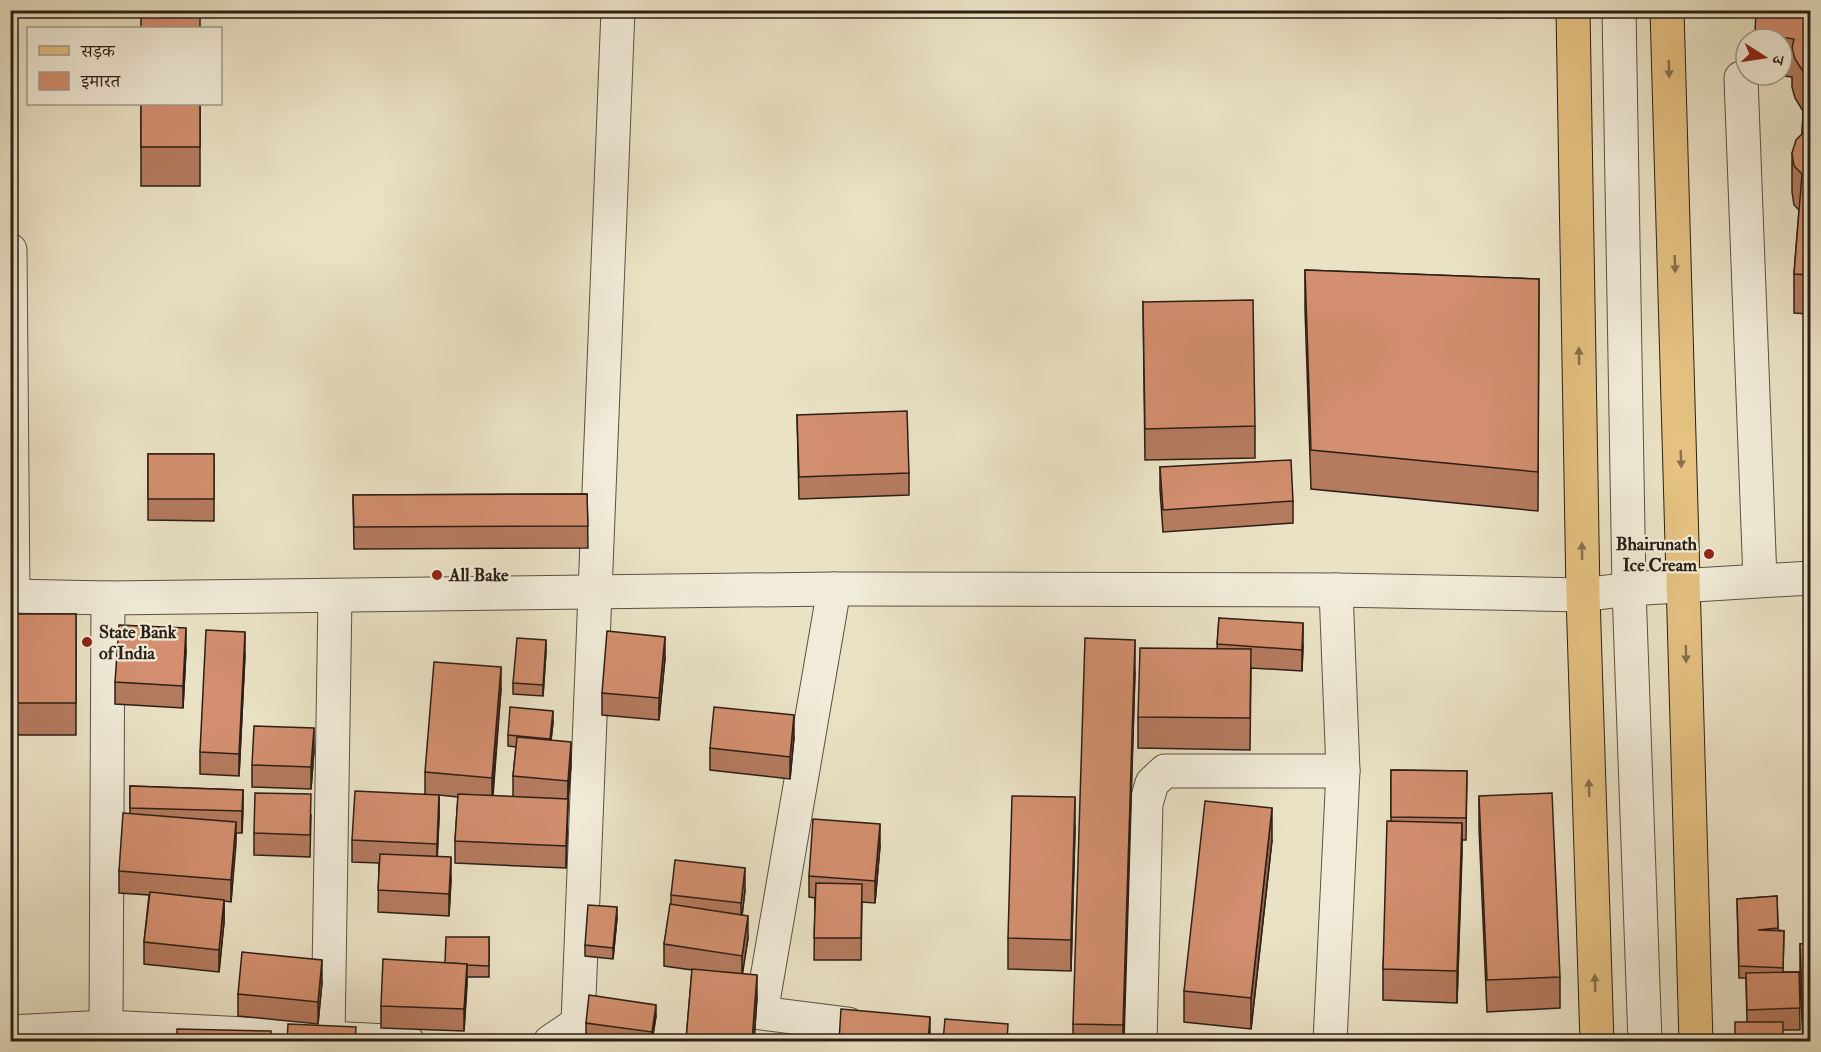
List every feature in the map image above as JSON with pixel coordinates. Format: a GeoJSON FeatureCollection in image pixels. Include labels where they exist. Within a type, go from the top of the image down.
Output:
{"type":"FeatureCollection","features":[{"type":"Feature","properties":{"kind":"main road"},"geometry":{"type":"LineString","coordinates":[[1573,10],[1583,595],[1597,1041]]}},
{"type":"Feature","properties":{"kind":"main road"},"geometry":{"type":"LineString","coordinates":[[1667,10],[1696,1041]]}},
{"type":"Feature","properties":{"kind":"street"},"geometry":{"type":"LineString","coordinates":[[550,1041],[578,1023],[597,594],[618,10]]}},
{"type":"Feature","properties":{"kind":"street"},"geometry":{"type":"LineString","coordinates":[[1619,10],[1629,589],[1645,1041]]}},
{"type":"Feature","properties":{"kind":"street"},"geometry":{"type":"LineString","coordinates":[[1741,87],[1760,580]]}},
{"type":"Feature","properties":{"kind":"street"},"geometry":{"type":"LineString","coordinates":[[10,250],[12,596],[108,598],[597,594],[834,589],[1336,590],[1583,595],[1629,589],[1810,578]]}},
{"type":"Feature","properties":{"kind":"street"},"geometry":{"type":"LineString","coordinates":[[834,589],[761,1013],[848,1024]]}},
{"type":"Feature","properties":{"kind":"street"},"geometry":{"type":"LineString","coordinates":[[1330,1041],[1343,771],[1336,590]]}},
{"type":"Feature","properties":{"kind":"street"},"geometry":{"type":"LineString","coordinates":[[328,1037],[334,596]]}},
{"type":"Feature","properties":{"kind":"street"},"geometry":{"type":"LineString","coordinates":[[106,1027],[108,598]]}},
{"type":"Feature","properties":{"kind":"street"},"geometry":{"type":"LineString","coordinates":[[1140,1041],[1146,804],[1152,783],[1165,771],[1343,771]]}},
{"type":"Feature","properties":{"kind":"street"},"geometry":{"type":"LineString","coordinates":[[10,1032],[106,1027],[408,1041]]}},
{"type":"Feature","properties":{"kind":"building"},"geometry":{"type":"Polygon","coordinates":[[[141,10],[200,10],[200,27],[141,27],[141,10]]]}},
{"type":"Feature","properties":{"kind":"building"},"geometry":{"type":"Polygon","coordinates":[[[1756,10],[1810,10],[1810,275],[1794,274],[1802,174],[1794,166],[1792,153],[1796,140],[1802,134],[1806,76],[1794,55],[1794,27],[1755,27],[1756,10]]]}},
{"type":"Feature","properties":{"kind":"building"},"geometry":{"type":"Polygon","coordinates":[[[141,105],[200,105],[200,147],[141,147],[141,105]]]}},
{"type":"Feature","properties":{"kind":"building"},"geometry":{"type":"Polygon","coordinates":[[[1305,270],[1539,279],[1538,472],[1311,450],[1305,270]]]}},
{"type":"Feature","properties":{"kind":"building"},"geometry":{"type":"Polygon","coordinates":[[[1253,300],[1255,426],[1145,429],[1143,302],[1253,300]]]}},
{"type":"Feature","properties":{"kind":"building"},"geometry":{"type":"Polygon","coordinates":[[[907,411],[909,473],[799,477],[797,415],[907,411]]]}},
{"type":"Feature","properties":{"kind":"building"},"geometry":{"type":"Polygon","coordinates":[[[148,454],[214,454],[214,499],[148,499],[148,454]]]}},
{"type":"Feature","properties":{"kind":"building"},"geometry":{"type":"Polygon","coordinates":[[[1291,460],[1293,501],[1163,510],[1160,467],[1291,460]]]}},
{"type":"Feature","properties":{"kind":"building"},"geometry":{"type":"Polygon","coordinates":[[[587,494],[588,526],[354,527],[353,495],[587,494]]]}},
{"type":"Feature","properties":{"kind":"building"},"geometry":{"type":"Polygon","coordinates":[[[10,614],[76,614],[76,703],[10,703],[10,614]]]}},
{"type":"Feature","properties":{"kind":"building"},"geometry":{"type":"Polygon","coordinates":[[[1219,618],[1303,623],[1302,650],[1217,644],[1219,618]]]}},
{"type":"Feature","properties":{"kind":"building"},"geometry":{"type":"Polygon","coordinates":[[[119,625],[186,628],[183,686],[115,682],[119,625]]]}},
{"type":"Feature","properties":{"kind":"building"},"geometry":{"type":"Polygon","coordinates":[[[206,630],[245,632],[239,754],[200,752],[206,630]]]}},
{"type":"Feature","properties":{"kind":"building"},"geometry":{"type":"Polygon","coordinates":[[[607,631],[665,637],[659,698],[602,693],[607,631]]]}},
{"type":"Feature","properties":{"kind":"building"},"geometry":{"type":"Polygon","coordinates":[[[517,638],[546,640],[543,685],[513,683],[517,638]]]}},
{"type":"Feature","properties":{"kind":"building"},"geometry":{"type":"Polygon","coordinates":[[[1085,638],[1135,640],[1123,1025],[1073,1024],[1085,638]]]}},
{"type":"Feature","properties":{"kind":"building"},"geometry":{"type":"Polygon","coordinates":[[[1140,648],[1251,649],[1250,718],[1138,717],[1140,648]]]}},
{"type":"Feature","properties":{"kind":"building"},"geometry":{"type":"Polygon","coordinates":[[[434,662],[501,667],[492,778],[425,772],[434,662]]]}},
{"type":"Feature","properties":{"kind":"building"},"geometry":{"type":"Polygon","coordinates":[[[510,707],[553,711],[550,739],[508,735],[510,707]]]}},
{"type":"Feature","properties":{"kind":"building"},"geometry":{"type":"Polygon","coordinates":[[[714,707],[794,715],[790,757],[710,748],[714,707]]]}},
{"type":"Feature","properties":{"kind":"building"},"geometry":{"type":"Polygon","coordinates":[[[254,726],[314,728],[311,767],[252,765],[254,726]]]}},
{"type":"Feature","properties":{"kind":"building"},"geometry":{"type":"Polygon","coordinates":[[[517,737],[571,742],[568,781],[513,776],[517,737]]]}},
{"type":"Feature","properties":{"kind":"building"},"geometry":{"type":"Polygon","coordinates":[[[1391,770],[1467,771],[1466,818],[1391,817],[1391,770]]]}},
{"type":"Feature","properties":{"kind":"building"},"geometry":{"type":"Polygon","coordinates":[[[130,786],[243,790],[242,811],[130,808],[130,786]]]}},
{"type":"Feature","properties":{"kind":"building"},"geometry":{"type":"Polygon","coordinates":[[[355,791],[439,795],[437,844],[352,840],[355,791]]]}},
{"type":"Feature","properties":{"kind":"building"},"geometry":{"type":"Polygon","coordinates":[[[255,793],[311,794],[310,835],[254,833],[255,793]]]}},
{"type":"Feature","properties":{"kind":"building"},"geometry":{"type":"Polygon","coordinates":[[[1552,793],[1560,977],[1487,980],[1479,796],[1552,793]]]}},
{"type":"Feature","properties":{"kind":"building"},"geometry":{"type":"Polygon","coordinates":[[[458,794],[568,799],[566,846],[455,841],[458,794]]]}},
{"type":"Feature","properties":{"kind":"building"},"geometry":{"type":"Polygon","coordinates":[[[1012,796],[1075,797],[1071,940],[1008,938],[1012,796]]]}},
{"type":"Feature","properties":{"kind":"building"},"geometry":{"type":"Polygon","coordinates":[[[1205,801],[1272,808],[1251,998],[1184,991],[1205,801]]]}},
{"type":"Feature","properties":{"kind":"building"},"geometry":{"type":"Polygon","coordinates":[[[123,813],[236,822],[231,880],[119,871],[123,813]]]}},
{"type":"Feature","properties":{"kind":"building"},"geometry":{"type":"Polygon","coordinates":[[[813,819],[880,824],[875,881],[809,876],[813,819]]]}},
{"type":"Feature","properties":{"kind":"building"},"geometry":{"type":"Polygon","coordinates":[[[1387,821],[1462,823],[1457,971],[1383,969],[1387,821]]]}},
{"type":"Feature","properties":{"kind":"building"},"geometry":{"type":"Polygon","coordinates":[[[380,854],[451,857],[449,894],[378,890],[380,854]]]}},
{"type":"Feature","properties":{"kind":"building"},"geometry":{"type":"Polygon","coordinates":[[[675,860],[745,868],[741,903],[671,895],[675,860]]]}},
{"type":"Feature","properties":{"kind":"building"},"geometry":{"type":"Polygon","coordinates":[[[816,883],[862,884],[861,938],[814,938],[816,883]]]}},
{"type":"Feature","properties":{"kind":"building"},"geometry":{"type":"Polygon","coordinates":[[[150,892],[224,900],[219,950],[144,942],[150,892]]]}},
{"type":"Feature","properties":{"kind":"building"},"geometry":{"type":"Polygon","coordinates":[[[1777,896],[1778,928],[1758,930],[1784,931],[1783,968],[1739,966],[1737,899],[1777,896]]]}},
{"type":"Feature","properties":{"kind":"building"},"geometry":{"type":"Polygon","coordinates":[[[670,904],[748,916],[742,956],[664,944],[670,904]]]}},
{"type":"Feature","properties":{"kind":"building"},"geometry":{"type":"Polygon","coordinates":[[[588,905],[617,907],[613,948],[585,945],[588,905]]]}},
{"type":"Feature","properties":{"kind":"building"},"geometry":{"type":"Polygon","coordinates":[[[446,937],[489,937],[489,966],[445,963],[446,937]]]}},
{"type":"Feature","properties":{"kind":"building"},"geometry":{"type":"Polygon","coordinates":[[[1810,943],[1810,1020],[1803,1020],[1800,944],[1810,943]]]}},
{"type":"Feature","properties":{"kind":"building"},"geometry":{"type":"Polygon","coordinates":[[[242,952],[322,960],[318,1002],[238,994],[242,952]]]}},
{"type":"Feature","properties":{"kind":"building"},"geometry":{"type":"Polygon","coordinates":[[[383,959],[467,964],[464,1009],[381,1006],[383,959]]]}},
{"type":"Feature","properties":{"kind":"building"},"geometry":{"type":"Polygon","coordinates":[[[692,969],[757,975],[752,1041],[686,1040],[692,969]]]}},
{"type":"Feature","properties":{"kind":"building"},"geometry":{"type":"Polygon","coordinates":[[[1799,972],[1800,1008],[1747,1010],[1746,973],[1799,972]]]}},
{"type":"Feature","properties":{"kind":"building"},"geometry":{"type":"Polygon","coordinates":[[[589,995],[656,1005],[652,1032],[586,1023],[589,995]]]}},
{"type":"Feature","properties":{"kind":"building"},"geometry":{"type":"Polygon","coordinates":[[[841,1009],[930,1017],[928,1041],[839,1041],[841,1009]]]}},
{"type":"Feature","properties":{"kind":"building"},"geometry":{"type":"Polygon","coordinates":[[[945,1019],[1008,1024],[1007,1041],[943,1041],[945,1019]]]}},
{"type":"Feature","properties":{"kind":"building"},"geometry":{"type":"Polygon","coordinates":[[[1735,1022],[1783,1022],[1783,1041],[1735,1041],[1735,1022]]]}},
{"type":"Feature","properties":{"kind":"building"},"geometry":{"type":"Polygon","coordinates":[[[288,1024],[356,1027],[355,1041],[287,1041],[288,1024]]]}},
{"type":"Feature","properties":{"kind":"building"},"geometry":{"type":"Polygon","coordinates":[[[177,1029],[271,1031],[271,1041],[177,1041],[177,1029]]]}},
{"type":"Feature","properties":{"kind":"building"},"geometry":{"type":"Polygon","coordinates":[[[166,1039],[166,1041],[60,1041],[60,1040],[166,1039]]]}},
{"type":"Feature","properties":{"kind":"place","name":"Bhairunath Ice Cream"},"geometry":{"type":"Point","coordinates":[1709,554]}},
{"type":"Feature","properties":{"kind":"place","name":"All Bake"},"geometry":{"type":"Point","coordinates":[437,575]}},
{"type":"Feature","properties":{"kind":"place","name":"State Bank of India"},"geometry":{"type":"Point","coordinates":[87,642]}}]}
